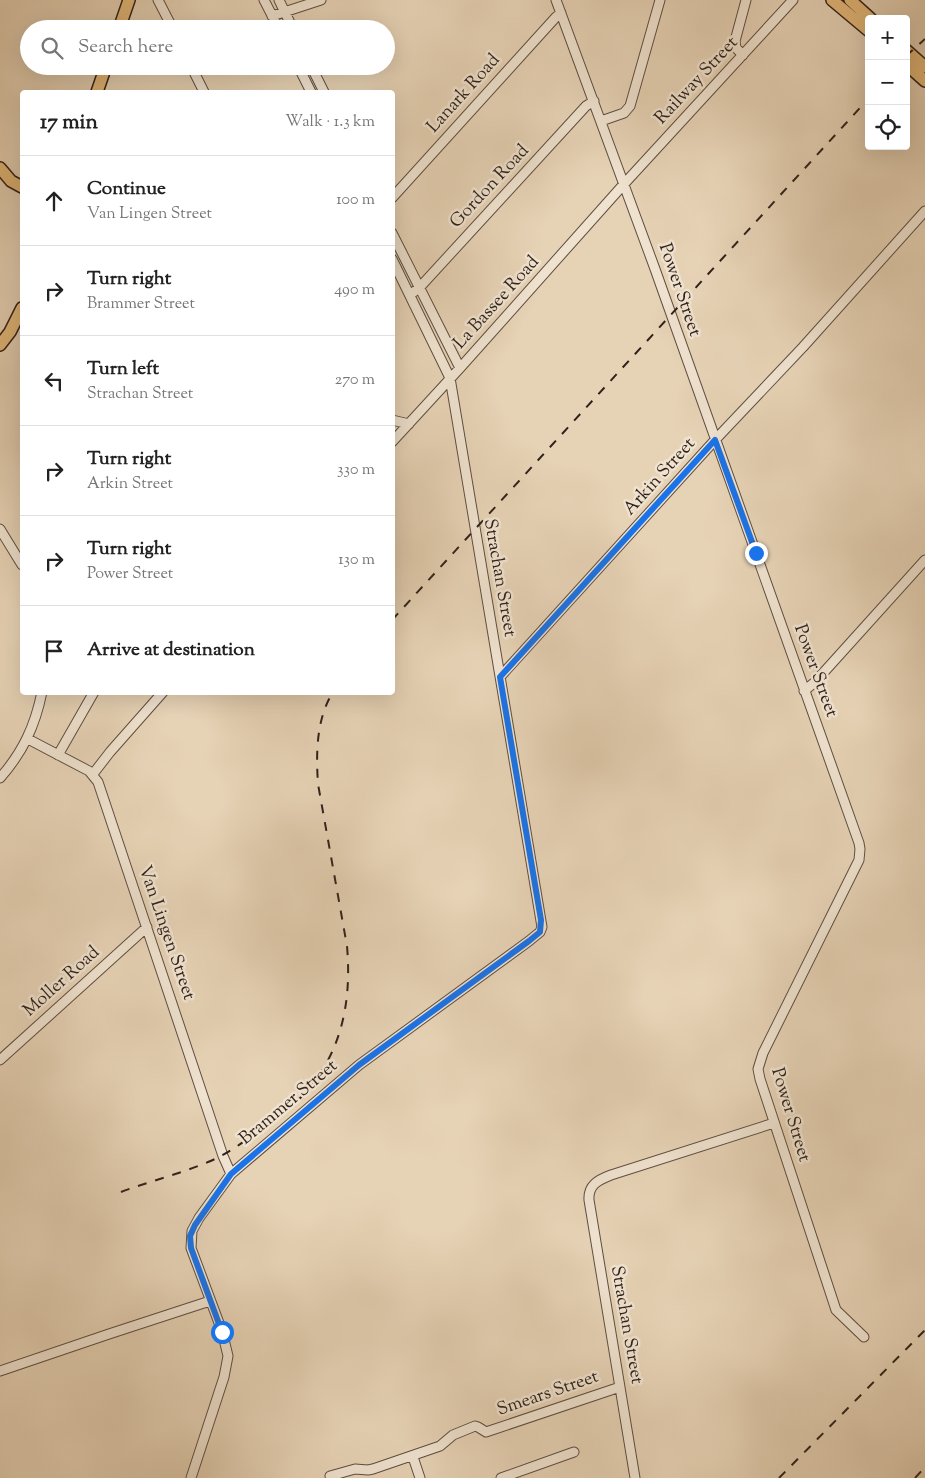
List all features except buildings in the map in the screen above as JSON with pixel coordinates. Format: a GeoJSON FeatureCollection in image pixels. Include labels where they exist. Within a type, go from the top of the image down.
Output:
{"type":"FeatureCollection","features":[{"type":"Feature","properties":{"kind":"main road"},"geometry":{"type":"LineString","coordinates":[[122,20],[129,0]]}},
{"type":"Feature","properties":{"kind":"main road"},"geometry":{"type":"LineString","coordinates":[[832,0],[865,28]]}},
{"type":"Feature","properties":{"kind":"main road"},"geometry":{"type":"LineString","coordinates":[[850,0],[867,15]]}},
{"type":"Feature","properties":{"kind":"main road"},"geometry":{"type":"LineString","coordinates":[[910,54],[925,67]]}},
{"type":"Feature","properties":{"kind":"main road"},"geometry":{"type":"LineString","coordinates":[[910,68],[925,81]]}},
{"type":"Feature","properties":{"kind":"main road"},"geometry":{"type":"LineString","coordinates":[[97,90],[103,75]]}},
{"type":"Feature","properties":{"kind":"main road"},"geometry":{"type":"LineString","coordinates":[[0,168],[11,181],[20,186]]}},
{"type":"Feature","properties":{"kind":"main road"},"geometry":{"type":"LineString","coordinates":[[0,345],[10,332],[20,312]]}},
{"type":"Feature","properties":{"kind":"street"},"geometry":{"type":"LineString","coordinates":[[158,0],[168,20]]}},
{"type":"Feature","properties":{"kind":"street"},"geometry":{"type":"LineString","coordinates":[[264,0],[274,20]]}},
{"type":"Feature","properties":{"kind":"street"},"geometry":{"type":"LineString","coordinates":[[279,0],[288,20]]}},
{"type":"Feature","properties":{"kind":"street"},"geometry":{"type":"LineString","coordinates":[[272,16],[321,0]]}},
{"type":"Feature","properties":{"kind":"street","name":"Power Street"},"geometry":{"type":"LineString","coordinates":[[556,0],[624,184],[859,843],[860,855],[758,1065],[760,1079],[774,1123],[836,1310],[864,1337]]}},
{"type":"Feature","properties":{"kind":"street"},"geometry":{"type":"LineString","coordinates":[[601,121],[624,113],[630,106],[660,0]]}},
{"type":"Feature","properties":{"kind":"street"},"geometry":{"type":"LineString","coordinates":[[743,55],[737,51],[735,44],[746,0]]}},
{"type":"Feature","properties":{"kind":"street","name":"Railway Street"},"geometry":{"type":"LineString","coordinates":[[624,184],[793,0]]}},
{"type":"Feature","properties":{"kind":"street","name":"Lanark Road"},"geometry":{"type":"LineString","coordinates":[[395,195],[561,13]]}},
{"type":"Feature","properties":{"kind":"street"},"geometry":{"type":"LineString","coordinates":[[196,75],[203,90]]}},
{"type":"Feature","properties":{"kind":"street"},"geometry":{"type":"LineString","coordinates":[[302,75],[310,90]]}},
{"type":"Feature","properties":{"kind":"street"},"geometry":{"type":"LineString","coordinates":[[316,75],[323,90]]}},
{"type":"Feature","properties":{"kind":"street","name":"Gordon Road"},"geometry":{"type":"LineString","coordinates":[[410,295],[420,287],[586,106],[594,101]]}},
{"type":"Feature","properties":{"kind":"street","name":"La Bassee Road"},"geometry":{"type":"LineString","coordinates":[[395,439],[624,184]]}},
{"type":"Feature","properties":{"kind":"street","name":"Arkin Street"},"geometry":{"type":"LineString","coordinates":[[500,677],[715,440],[803,347],[925,211]]}},
{"type":"Feature","properties":{"kind":"street"},"geometry":{"type":"LineString","coordinates":[[395,239],[460,368]]}},
{"type":"Feature","properties":{"kind":"street","name":"Strachan Street"},"geometry":{"type":"LineString","coordinates":[[395,266],[450,378],[541,920],[540,932]]}},
{"type":"Feature","properties":{"kind":"street"},"geometry":{"type":"LineString","coordinates":[[395,421],[409,424]]}},
{"type":"Feature","properties":{"kind":"street"},"geometry":{"type":"LineString","coordinates":[[0,529],[20,562]]}},
{"type":"Feature","properties":{"kind":"street"},"geometry":{"type":"LineString","coordinates":[[804,691],[815,682],[925,560]]}},
{"type":"Feature","properties":{"kind":"street"},"geometry":{"type":"LineString","coordinates":[[0,778],[28,739],[41,695]]}},
{"type":"Feature","properties":{"kind":"street"},"geometry":{"type":"LineString","coordinates":[[58,755],[92,695]]}},
{"type":"Feature","properties":{"kind":"street"},"geometry":{"type":"LineString","coordinates":[[28,739],[92,774],[160,695]]}},
{"type":"Feature","properties":{"kind":"street","name":"Van Lingen Street"},"geometry":{"type":"LineString","coordinates":[[92,774],[101,788],[223,1156],[231,1174]]}},
{"type":"Feature","properties":{"kind":"street","name":"Moller Road"},"geometry":{"type":"LineString","coordinates":[[0,1060],[147,927]]}},
{"type":"Feature","properties":{"kind":"street","name":"Brammer Street"},"geometry":{"type":"LineString","coordinates":[[210,1302],[191,1248],[190,1236],[195,1225],[231,1174],[359,1065],[540,932]]}},
{"type":"Feature","properties":{"kind":"street","name":"Strachan Street"},"geometry":{"type":"LineString","coordinates":[[635,1478],[589,1200],[589,1190],[598,1180],[774,1123]]}},
{"type":"Feature","properties":{"kind":"street"},"geometry":{"type":"LineString","coordinates":[[0,1371],[210,1302],[224,1341],[228,1362],[191,1478]]}},
{"type":"Feature","properties":{"kind":"street","name":"Smears Street"},"geometry":{"type":"LineString","coordinates":[[413,1457],[440,1446],[453,1435],[475,1426],[486,1432],[620,1387]]}},
{"type":"Feature","properties":{"kind":"street"},"geometry":{"type":"LineString","coordinates":[[501,1478],[528,1474],[574,1452]]}},
{"type":"Feature","properties":{"kind":"street"},"geometry":{"type":"LineString","coordinates":[[330,1476],[355,1469],[373,1469],[413,1457],[420,1478]]}},
{"type":"Feature","properties":{"kind":"railway"},"geometry":{"type":"LineString","coordinates":[[910,52],[925,39]]}},
{"type":"Feature","properties":{"kind":"railway"},"geometry":{"type":"LineString","coordinates":[[395,617],[865,102]]}},
{"type":"Feature","properties":{"kind":"railway"},"geometry":{"type":"LineString","coordinates":[[121,1192],[215,1159],[236,1147],[294,1104],[313,1084],[334,1048],[341,1029],[348,989],[347,946],[318,784],[317,761],[320,725],[331,695]]}},
{"type":"Feature","properties":{"kind":"railway"},"geometry":{"type":"LineString","coordinates":[[779,1478],[925,1330]]}},
{"type":"Feature","properties":{"kind":"railway"},"geometry":{"type":"LineString","coordinates":[[915,1478],[925,1467]]}},
{"type":"Feature","properties":{"kind":"route"},"geometry":{"type":"LineString","coordinates":[[222,1332],[191,1248],[190,1236],[199,1218],[231,1174],[359,1065],[540,932],[542,926],[500,677],[715,440],[756,553]]}}]}
